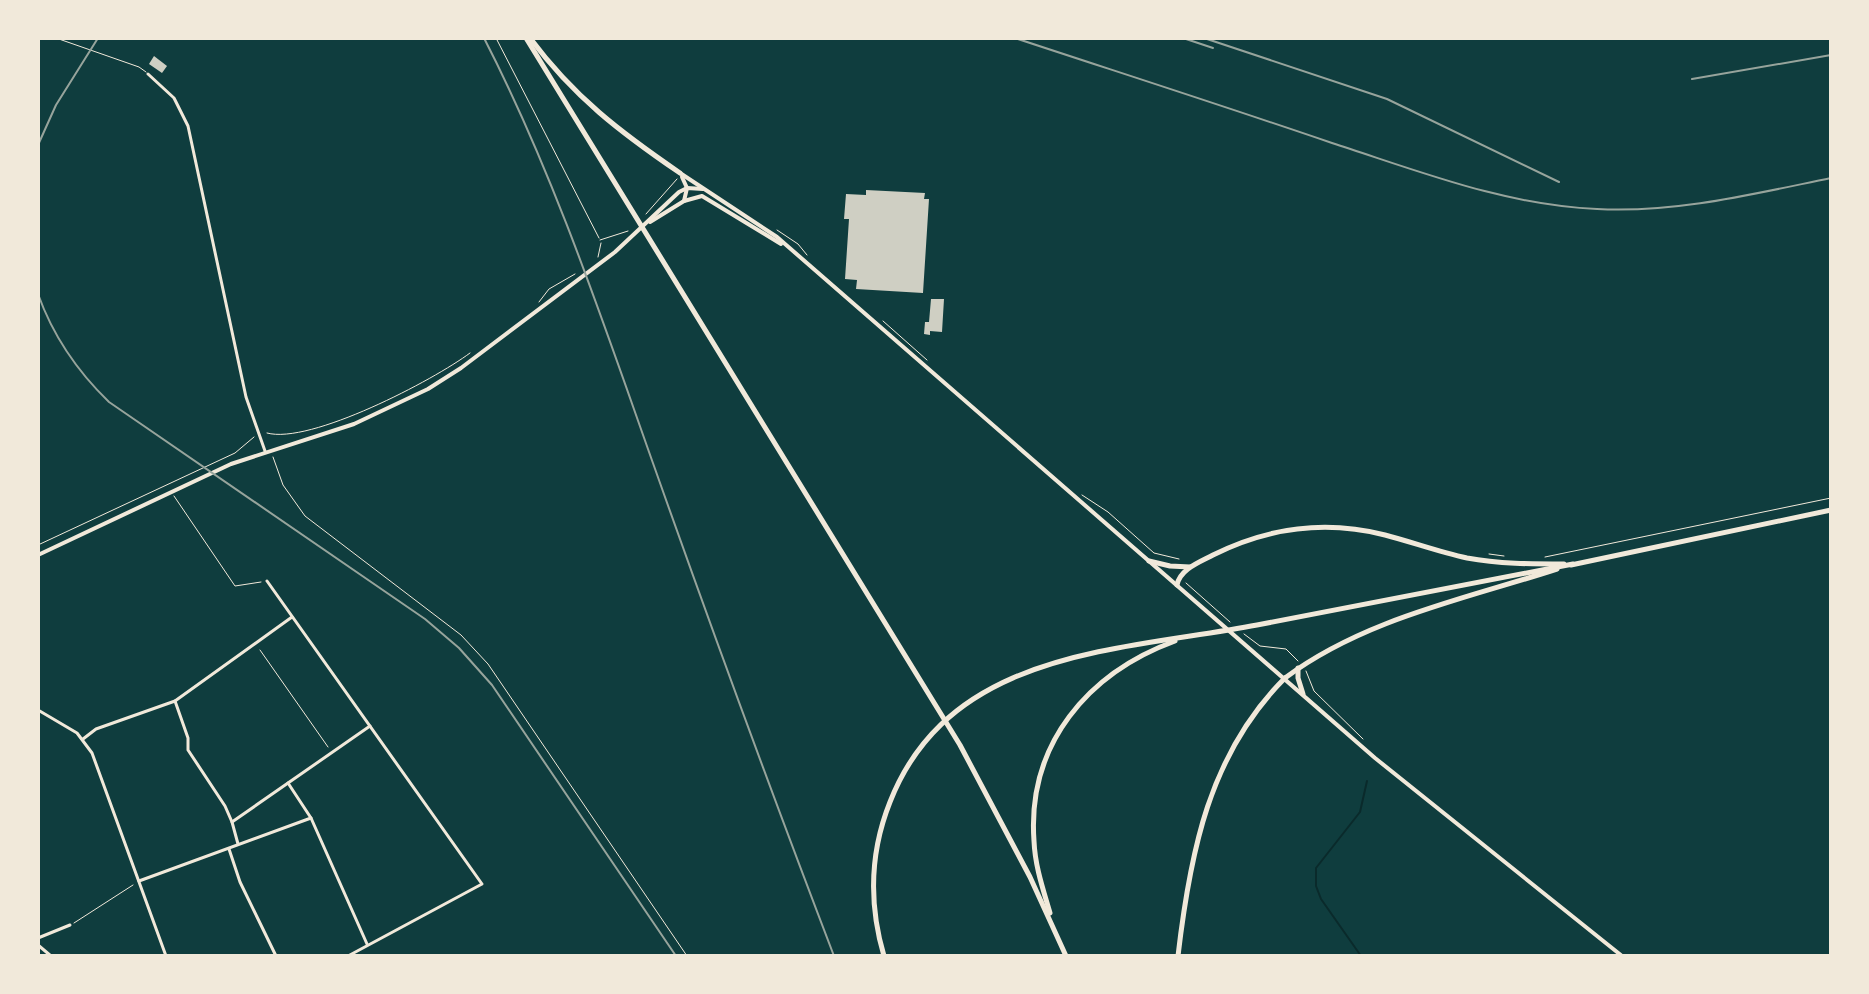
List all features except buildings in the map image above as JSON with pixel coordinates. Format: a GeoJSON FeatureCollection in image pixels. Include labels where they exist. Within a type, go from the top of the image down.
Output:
{"type":"FeatureCollection","features":[{"type":"Feature","properties":{"kind":"main road"},"geometry":{"type":"LineString","coordinates":[[528,38],[581,97],[622,134],[680,173]]}},
{"type":"Feature","properties":{"kind":"main road"},"geometry":{"type":"LineString","coordinates":[[528,38],[960,745],[1024,865],[1066,956]]}},
{"type":"Feature","properties":{"kind":"main road"},"geometry":{"type":"LineString","coordinates":[[884,956],[874,900],[878,841],[898,784],[922,746],[941,724],[970,700],[1013,676],[1066,659],[1153,641],[1207,634],[1573,564],[1831,510]]}},
{"type":"Feature","properties":{"kind":"main road"},"geometry":{"type":"LineString","coordinates":[[1177,585],[1191,566],[1249,539],[1293,529],[1322,527],[1371,532],[1444,553],[1490,561],[1573,564]]}},
{"type":"Feature","properties":{"kind":"main road"},"geometry":{"type":"LineString","coordinates":[[1149,561],[1170,566],[1191,566]]}},
{"type":"Feature","properties":{"kind":"main road"},"geometry":{"type":"LineString","coordinates":[[1178,956],[1191,866],[1211,791],[1236,739],[1285,678],[1300,666],[1368,631],[1463,597],[1573,564]]}},
{"type":"Feature","properties":{"kind":"main road"},"geometry":{"type":"LineString","coordinates":[[1054,930],[1033,840],[1036,795],[1047,755],[1066,721],[1098,684],[1132,660],[1187,637]]}},
{"type":"Feature","properties":{"kind":"main road"},"geometry":{"type":"LineString","coordinates":[[1300,666],[1298,678],[1303,694]]}},
{"type":"Feature","properties":{"kind":"street"},"geometry":{"type":"LineString","coordinates":[[148,74],[174,98],[188,126],[246,397],[268,451]]}},
{"type":"Feature","properties":{"kind":"street"},"geometry":{"type":"LineString","coordinates":[[680,173],[687,188],[684,201]]}},
{"type":"Feature","properties":{"kind":"street"},"geometry":{"type":"LineString","coordinates":[[680,173],[777,237],[1375,758],[1622,956]]}},
{"type":"Feature","properties":{"kind":"street"},"geometry":{"type":"LineString","coordinates":[[648,223],[671,199],[687,188],[706,189]]}},
{"type":"Feature","properties":{"kind":"street"},"geometry":{"type":"LineString","coordinates":[[38,555],[245,458],[354,424],[428,389],[548,303],[648,223],[684,201],[702,196],[708,198],[787,247]]}},
{"type":"Feature","properties":{"kind":"street"},"geometry":{"type":"LineString","coordinates":[[267,581],[482,884],[348,956]]}},
{"type":"Feature","properties":{"kind":"street"},"geometry":{"type":"LineString","coordinates":[[83,739],[96,729],[175,701],[293,616]]}},
{"type":"Feature","properties":{"kind":"street"},"geometry":{"type":"LineString","coordinates":[[175,701],[188,738],[188,750],[225,806],[238,844]]}},
{"type":"Feature","properties":{"kind":"street"},"geometry":{"type":"LineString","coordinates":[[38,710],[69,727],[83,739],[92,753],[166,956]]}},
{"type":"Feature","properties":{"kind":"street"},"geometry":{"type":"LineString","coordinates":[[232,822],[370,726]]}},
{"type":"Feature","properties":{"kind":"street"},"geometry":{"type":"LineString","coordinates":[[288,783],[311,818],[368,945]]}},
{"type":"Feature","properties":{"kind":"street"},"geometry":{"type":"LineString","coordinates":[[139,881],[311,818]]}},
{"type":"Feature","properties":{"kind":"street"},"geometry":{"type":"LineString","coordinates":[[229,849],[240,882],[276,956]]}},
{"type":"Feature","properties":{"kind":"street"},"geometry":{"type":"LineString","coordinates":[[38,938],[70,925]]}},
{"type":"Feature","properties":{"kind":"street"},"geometry":{"type":"LineString","coordinates":[[38,945],[51,956]]}},
{"type":"Feature","properties":{"kind":"lane"},"geometry":{"type":"LineString","coordinates":[[56,38],[139,67],[148,74]]}},
{"type":"Feature","properties":{"kind":"path"},"geometry":{"type":"LineString","coordinates":[[496,38],[600,240],[602,247],[597,258]]}},
{"type":"Feature","properties":{"kind":"path"},"geometry":{"type":"LineString","coordinates":[[639,221],[665,195],[680,173]]}},
{"type":"Feature","properties":{"kind":"path"},"geometry":{"type":"LineString","coordinates":[[600,240],[630,230]]}},
{"type":"Feature","properties":{"kind":"path"},"geometry":{"type":"LineString","coordinates":[[539,302],[549,289],[578,273]]}},
{"type":"Feature","properties":{"kind":"path"},"geometry":{"type":"LineString","coordinates":[[38,545],[235,453],[259,435],[289,435],[351,416],[430,380],[471,353]]}},
{"type":"Feature","properties":{"kind":"path"},"geometry":{"type":"LineString","coordinates":[[267,433],[268,451],[283,485],[305,516],[461,635],[488,664],[687,956]]}},
{"type":"Feature","properties":{"kind":"path"},"geometry":{"type":"LineString","coordinates":[[166,484],[235,586],[267,581]]}},
{"type":"Feature","properties":{"kind":"path"},"geometry":{"type":"LineString","coordinates":[[1541,558],[1831,498]]}},
{"type":"Feature","properties":{"kind":"path"},"geometry":{"type":"LineString","coordinates":[[1480,554],[1505,556]]}},
{"type":"Feature","properties":{"kind":"path"},"geometry":{"type":"LineString","coordinates":[[1178,558],[1182,560]]}},
{"type":"Feature","properties":{"kind":"path"},"geometry":{"type":"LineString","coordinates":[[1182,575],[1187,585],[1230,623]]}},
{"type":"Feature","properties":{"kind":"path"},"geometry":{"type":"LineString","coordinates":[[1243,634],[1260,646],[1286,649],[1309,675],[1314,691],[1367,743]]}},
{"type":"Feature","properties":{"kind":"path"},"geometry":{"type":"LineString","coordinates":[[255,643],[332,753]]}},
{"type":"Feature","properties":{"kind":"path"},"geometry":{"type":"LineString","coordinates":[[70,925],[100,909],[139,881]]}},
{"type":"Feature","properties":{"kind":"waterway"},"geometry":{"type":"LineString","coordinates":[[1361,956],[1321,899],[1316,886],[1316,868],[1360,812],[1367,781]]}},
{"type":"Feature","properties":{"kind":"railway"},"geometry":{"type":"LineString","coordinates":[[38,145],[56,105],[98,38]]}},
{"type":"Feature","properties":{"kind":"railway"},"geometry":{"type":"LineString","coordinates":[[484,38],[533,142],[576,249],[834,956]]}},
{"type":"Feature","properties":{"kind":"railway"},"geometry":{"type":"LineString","coordinates":[[1015,38],[1430,175],[1529,201],[1597,209],[1656,208],[1715,201],[1831,178]]}},
{"type":"Feature","properties":{"kind":"railway"},"geometry":{"type":"LineString","coordinates":[[1183,38],[1213,48]]}},
{"type":"Feature","properties":{"kind":"railway"},"geometry":{"type":"LineString","coordinates":[[1204,38],[1387,99],[1559,182]]}},
{"type":"Feature","properties":{"kind":"railway"},"geometry":{"type":"LineString","coordinates":[[1692,79],[1831,55]]}},
{"type":"Feature","properties":{"kind":"railway"},"geometry":{"type":"LineString","coordinates":[[38,294],[67,352],[109,402],[425,619],[459,648],[492,685],[676,956]]}}]}
